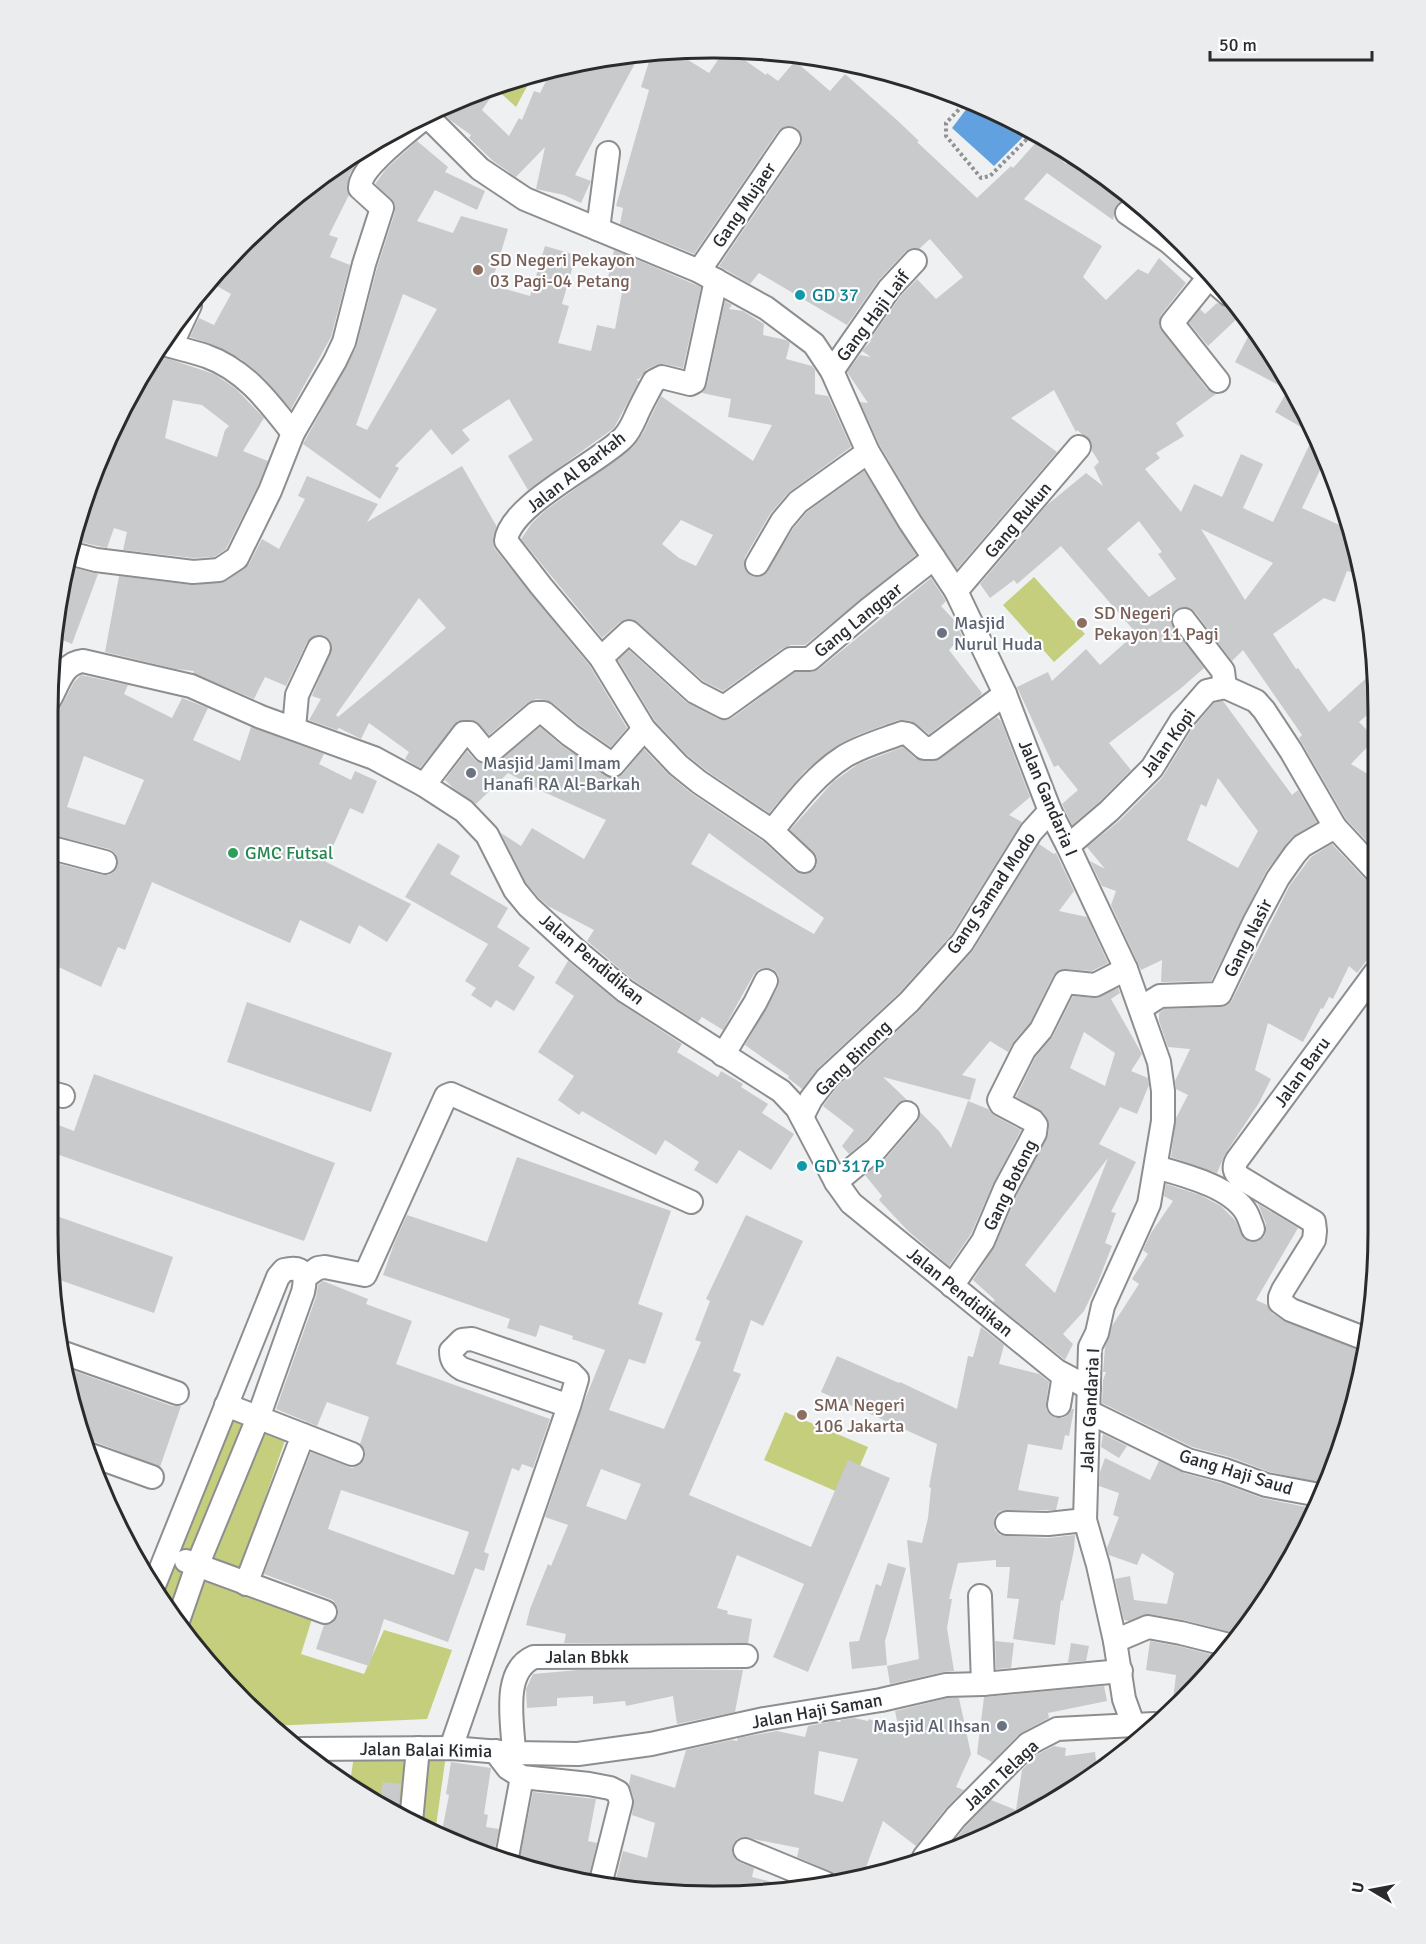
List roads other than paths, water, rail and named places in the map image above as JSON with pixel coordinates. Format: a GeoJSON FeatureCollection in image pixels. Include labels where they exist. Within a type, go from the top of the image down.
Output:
{"type":"FeatureCollection","features":[{"type":"Feature","properties":{"kind":"street","name":"Jalan Gandaria I"},"geometry":{"type":"LineString","coordinates":[[433,122],[480,169],[525,199],[707,276],[765,308],[814,344],[832,371],[868,452],[956,591],[1005,694],[1050,812],[1126,969],[1159,1062],[1163,1090],[1163,1121],[1149,1204],[1103,1306],[1090,1347],[1085,1520],[1115,1641],[1125,1699],[1144,1724]]}},
{"type":"Feature","properties":{"kind":"street","name":"Gang Mujaer"},"geometry":{"type":"LineString","coordinates":[[707,276],[789,139]]}},
{"type":"Feature","properties":{"kind":"street"},"geometry":{"type":"LineString","coordinates":[[78,555],[96,560],[193,572],[219,570],[237,558],[270,491],[293,433],[344,342],[382,206],[360,188],[361,181],[380,155],[397,140]]}},
{"type":"Feature","properties":{"kind":"street"},"geometry":{"type":"LineString","coordinates":[[598,229],[608,153]]}},
{"type":"Feature","properties":{"kind":"street"},"geometry":{"type":"LineString","coordinates":[[1127,213],[1167,242]]}},
{"type":"Feature","properties":{"kind":"street","name":"Gang Haji Laif"},"geometry":{"type":"LineString","coordinates":[[832,371],[889,289],[915,261]]}},
{"type":"Feature","properties":{"kind":"street","name":"Jalan Al Barkah"},"geometry":{"type":"LineString","coordinates":[[707,276],[694,382],[690,384],[662,377],[654,381],[631,428],[623,438],[600,458],[527,507],[514,521],[506,536],[507,543],[601,658],[644,729],[678,765],[699,782],[772,831],[804,861]]}},
{"type":"Feature","properties":{"kind":"street"},"geometry":{"type":"LineString","coordinates":[[1205,282],[1172,323],[1218,381]]}},
{"type":"Feature","properties":{"kind":"street"},"geometry":{"type":"LineString","coordinates":[[171,346],[206,356],[232,368],[256,388],[293,433]]}},
{"type":"Feature","properties":{"kind":"street","name":"Gang Rukun"},"geometry":{"type":"LineString","coordinates":[[956,591],[1079,447]]}},
{"type":"Feature","properties":{"kind":"street"},"geometry":{"type":"LineString","coordinates":[[757,564],[782,521],[798,502],[868,452]]}},
{"type":"Feature","properties":{"kind":"street","name":"Gang Langgar"},"geometry":{"type":"LineString","coordinates":[[601,658],[629,632],[695,692],[719,706],[726,706],[792,658],[810,659],[934,558]]}},
{"type":"Feature","properties":{"kind":"street"},"geometry":{"type":"LineString","coordinates":[[1184,620],[1223,671],[1225,687],[1256,701],[1264,710],[1291,751],[1335,827],[1367,861]]}},
{"type":"Feature","properties":{"kind":"street"},"geometry":{"type":"LineString","coordinates":[[294,728],[297,695],[319,648]]}},
{"type":"Feature","properties":{"kind":"street","name":"Jalan Pendidikan"},"geometry":{"type":"LineString","coordinates":[[60,681],[68,666],[74,662],[83,661],[191,687],[261,717],[374,758],[424,785],[464,811],[487,835],[515,890],[529,907],[625,991],[781,1091],[797,1108],[836,1182],[851,1203],[1064,1375],[1089,1388]]}},
{"type":"Feature","properties":{"kind":"street","name":"Jalan Kopi"},"geometry":{"type":"LineString","coordinates":[[1068,846],[1109,811],[1152,768],[1180,721],[1207,691],[1225,687]]}},
{"type":"Feature","properties":{"kind":"street"},"geometry":{"type":"LineString","coordinates":[[772,831],[807,789],[845,756],[902,733],[908,734],[924,748],[933,748],[1005,694]]}},
{"type":"Feature","properties":{"kind":"street"},"geometry":{"type":"LineString","coordinates":[[424,785],[464,733],[470,733],[485,751],[490,752],[536,713],[544,713],[570,735],[613,765],[644,729]]}},
{"type":"Feature","properties":{"kind":"street","name":"Gang Samad Modo"},"geometry":{"type":"LineString","coordinates":[[909,1002],[962,943],[1031,832],[1050,812]]}},
{"type":"Feature","properties":{"kind":"street","name":"Gang Nasir"},"geometry":{"type":"LineString","coordinates":[[1141,1008],[1160,996],[1220,994],[1278,878],[1302,846],[1335,827]]}},
{"type":"Feature","properties":{"kind":"street"},"geometry":{"type":"LineString","coordinates":[[59,850],[105,862]]}},
{"type":"Feature","properties":{"kind":"street","name":"Gang Botong"},"geometry":{"type":"LineString","coordinates":[[952,1286],[983,1241],[1005,1189],[1035,1133],[1035,1122],[1001,1104],[999,1100],[1027,1044],[1045,1023],[1065,982],[1095,985],[1126,969]]}},
{"type":"Feature","properties":{"kind":"street"},"geometry":{"type":"LineString","coordinates":[[723,1055],[766,981]]}},
{"type":"Feature","properties":{"kind":"street","name":"Jalan Baru"},"geometry":{"type":"LineString","coordinates":[[1359,1336],[1291,1310],[1280,1302],[1283,1290],[1314,1240],[1316,1231],[1314,1222],[1241,1178],[1235,1173],[1234,1166],[1367,985]]}},
{"type":"Feature","properties":{"kind":"street","name":"Gang Binong"},"geometry":{"type":"LineString","coordinates":[[802,1117],[811,1099],[827,1078],[909,1002]]}},
{"type":"Feature","properties":{"kind":"street"},"geometry":{"type":"LineString","coordinates":[[305,1277],[318,1268],[325,1267],[365,1275],[446,1096],[451,1094],[691,1202]]}},
{"type":"Feature","properties":{"kind":"street"},"geometry":{"type":"LineString","coordinates":[[836,1182],[876,1149],[907,1113]]}},
{"type":"Feature","properties":{"kind":"street"},"geometry":{"type":"LineString","coordinates":[[1156,1167],[1210,1186],[1234,1199],[1245,1211],[1253,1229]]}},
{"type":"Feature","properties":{"kind":"street"},"geometry":{"type":"LineString","coordinates":[[158,1577],[278,1277],[284,1270],[295,1268],[301,1270],[305,1277],[303,1292],[258,1418],[197,1566],[181,1612]]}},
{"type":"Feature","properties":{"kind":"street"},"geometry":{"type":"LineString","coordinates":[[452,1748],[569,1407],[577,1379],[571,1373],[472,1339],[462,1340],[452,1350],[451,1358],[454,1364],[462,1369],[569,1407]]}},
{"type":"Feature","properties":{"kind":"street"},"geometry":{"type":"LineString","coordinates":[[70,1355],[177,1393]]}},
{"type":"Feature","properties":{"kind":"street"},"geometry":{"type":"LineString","coordinates":[[1059,1405],[1064,1375]]}},
{"type":"Feature","properties":{"kind":"street"},"geometry":{"type":"LineString","coordinates":[[226,1406],[352,1454]]}},
{"type":"Feature","properties":{"kind":"street","name":"Gang Haji Saud"},"geometry":{"type":"LineString","coordinates":[[1089,1412],[1187,1460],[1226,1470],[1266,1485],[1312,1494]]}},
{"type":"Feature","properties":{"kind":"street"},"geometry":{"type":"LineString","coordinates":[[246,1584],[303,1435]]}},
{"type":"Feature","properties":{"kind":"street"},"geometry":{"type":"LineString","coordinates":[[99,1458],[152,1477]]}},
{"type":"Feature","properties":{"kind":"street"},"geometry":{"type":"LineString","coordinates":[[1007,1522],[1048,1524],[1085,1520]]}},
{"type":"Feature","properties":{"kind":"street"},"geometry":{"type":"LineString","coordinates":[[168,1552],[197,1566],[325,1612]]}},
{"type":"Feature","properties":{"kind":"street"},"geometry":{"type":"LineString","coordinates":[[980,1596],[983,1684]]}},
{"type":"Feature","properties":{"kind":"street"},"geometry":{"type":"LineString","coordinates":[[1115,1641],[1148,1628],[1221,1643]]}},
{"type":"Feature","properties":{"kind":"street","name":"Jalan Bbkk"},"geometry":{"type":"LineString","coordinates":[[504,1752],[512,1690],[519,1668],[525,1661],[534,1657],[746,1656]]}},
{"type":"Feature","properties":{"kind":"street","name":"Jalan Haji Saman"},"geometry":{"type":"LineString","coordinates":[[504,1752],[578,1754],[651,1744],[764,1719],[881,1700],[946,1685],[983,1684],[1121,1671]]}},
{"type":"Feature","properties":{"kind":"street","name":"Jalan Telaga"},"geometry":{"type":"LineString","coordinates":[[931,1848],[956,1817],[1028,1744],[1057,1729],[1144,1724]]}},
{"type":"Feature","properties":{"kind":"street"},"geometry":{"type":"LineString","coordinates":[[412,1812],[418,1748]]}},
{"type":"Feature","properties":{"kind":"street","name":"Jalan Balai Kimia"},"geometry":{"type":"LineString","coordinates":[[315,1750],[452,1748],[504,1752]]}},
{"type":"Feature","properties":{"kind":"street"},"geometry":{"type":"LineString","coordinates":[[504,1752],[508,1768],[522,1777],[590,1784],[618,1792],[621,1802],[602,1876]]}},
{"type":"Feature","properties":{"kind":"street"},"geometry":{"type":"LineString","coordinates":[[508,1852],[522,1777]]}},
{"type":"Feature","properties":{"kind":"street"},"geometry":{"type":"LineString","coordinates":[[745,1850],[812,1878]]}},
{"type":"Feature","properties":{"kind":"water"},"geometry":{"type":"Polygon","coordinates":[[[966,109],[1023,137],[994,166],[952,128],[966,109]]]}},
{"type":"Feature","properties":{"kind":"place","name":"SD Negeri Pekayon 03 Pagi-04 Petang"},"geometry":{"type":"Point","coordinates":[478,270]}},
{"type":"Feature","properties":{"kind":"place","name":"GD 37"},"geometry":{"type":"Point","coordinates":[800,295]}},
{"type":"Feature","properties":{"kind":"place","name":"SD Negeri Pekayon 11 Pagi"},"geometry":{"type":"Point","coordinates":[1082,623]}},
{"type":"Feature","properties":{"kind":"place","name":"Masjid Nurul Huda"},"geometry":{"type":"Point","coordinates":[942,633]}},
{"type":"Feature","properties":{"kind":"place","name":"Masjid Jami Imam Hanafi RA Al-Barkah"},"geometry":{"type":"Point","coordinates":[471,773]}},
{"type":"Feature","properties":{"kind":"place","name":"GMC Futsal"},"geometry":{"type":"Point","coordinates":[233,853]}},
{"type":"Feature","properties":{"kind":"place","name":"GD 317 P"},"geometry":{"type":"Point","coordinates":[802,1166]}},
{"type":"Feature","properties":{"kind":"place","name":"SMA Negeri 106 Jakarta"},"geometry":{"type":"Point","coordinates":[802,1415]}},
{"type":"Feature","properties":{"kind":"place","name":"Masjid Al Ihsan"},"geometry":{"type":"Point","coordinates":[1002,1726]}}]}
